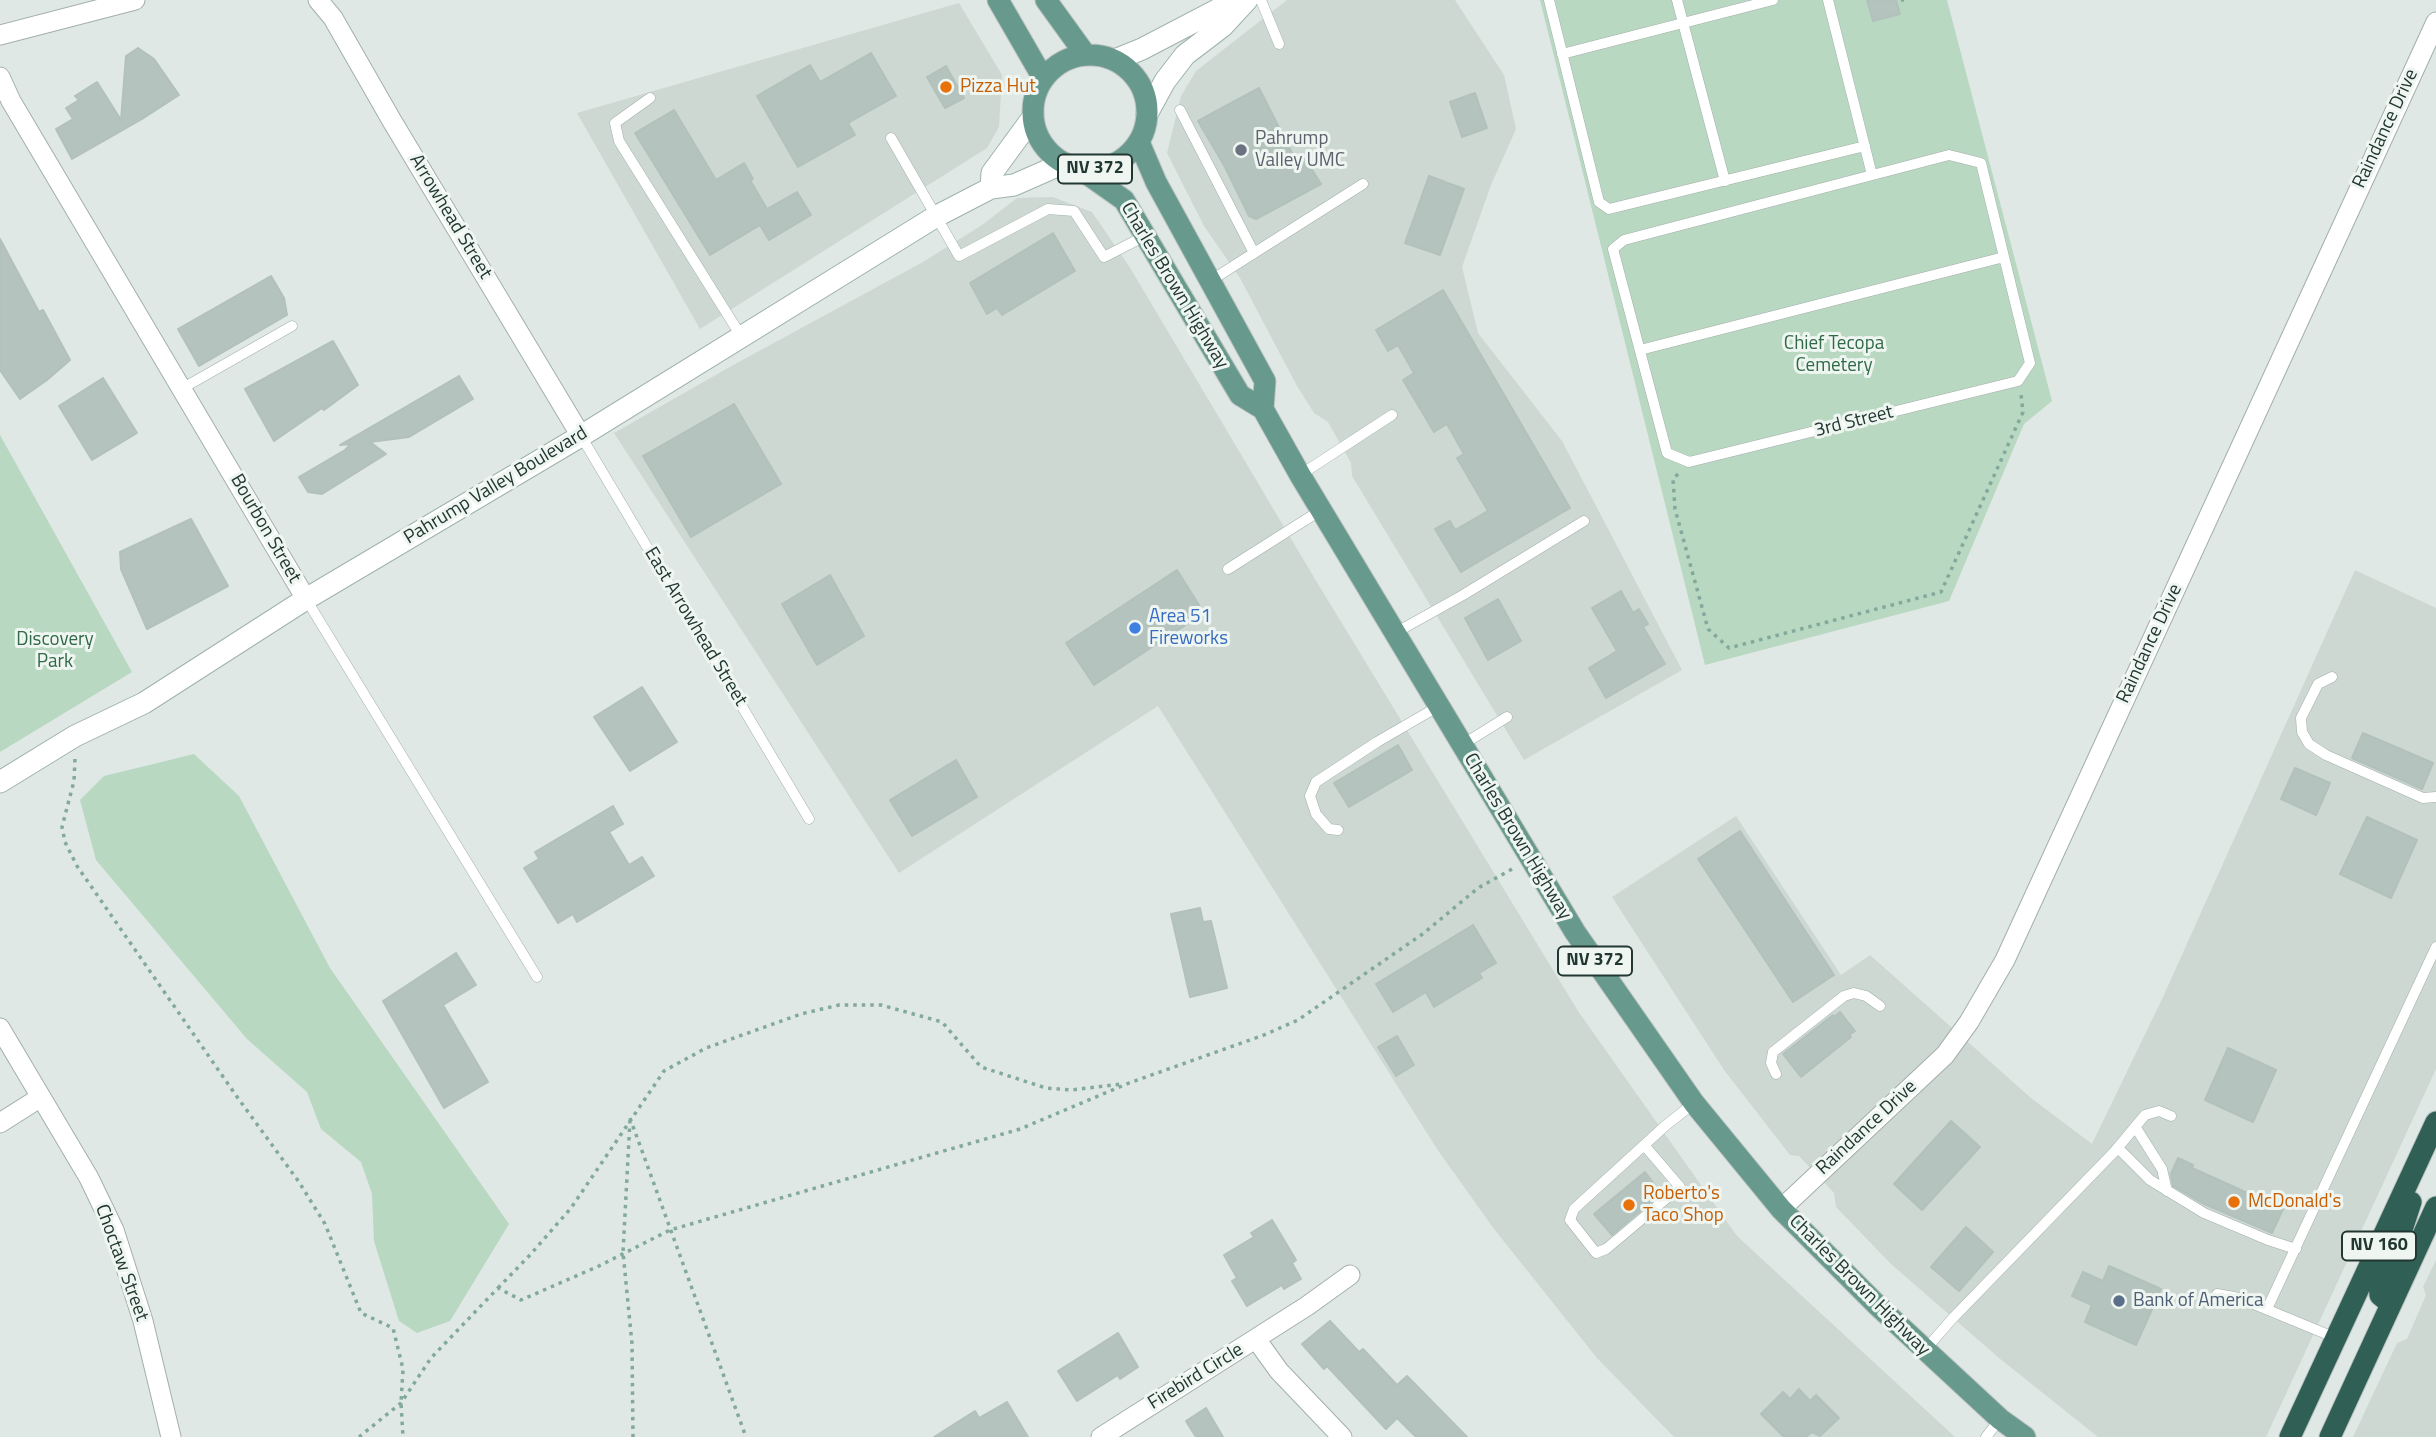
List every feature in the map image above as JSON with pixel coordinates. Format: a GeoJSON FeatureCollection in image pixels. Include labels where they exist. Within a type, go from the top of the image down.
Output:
{"type":"FeatureCollection","features":[{"type":"Feature","properties":{"kind":"highway","name":"NV 160"},"geometry":{"type":"LineString","coordinates":[[2290,1437],[2436,1122]]}},
{"type":"Feature","properties":{"kind":"highway"},"geometry":{"type":"LineString","coordinates":[[2392,1304],[2380,1295],[2379,1283],[2406,1222],[2414,1169]]}},
{"type":"Feature","properties":{"kind":"highway","name":"NV 160"},"geometry":{"type":"LineString","coordinates":[[2330,1437],[2436,1206]]}},
{"type":"Feature","properties":{"kind":"main road"},"geometry":{"type":"LineString","coordinates":[[998,0],[1043,78]]}},
{"type":"Feature","properties":{"kind":"main road"},"geometry":{"type":"LineString","coordinates":[[1046,0],[1085,54]]}},
{"type":"Feature","properties":{"kind":"main road"},"geometry":{"type":"LineString","coordinates":[[1115,60],[1142,49],[1236,0]]}},
{"type":"Feature","properties":{"kind":"main road"},"geometry":{"type":"LineString","coordinates":[[1147,114],[1165,80],[1185,55],[1223,26],[1247,0]]}},
{"type":"Feature","properties":{"kind":"main road"},"geometry":{"type":"LineString","coordinates":[[991,188],[992,173],[1033,117],[1033,103],[1043,78],[1062,62],[1085,54],[1115,60],[1129,69],[1139,82],[1146,97],[1147,114]]}},
{"type":"Feature","properties":{"kind":"main road","name":"NV 372"},"geometry":{"type":"LineString","coordinates":[[1033,117],[1038,136],[1049,152],[1072,166],[1097,169],[1114,164],[1128,155],[1139,142],[1147,114]]}},
{"type":"Feature","properties":{"kind":"main road","name":"Charles Brown Highway"},"geometry":{"type":"LineString","coordinates":[[1139,142],[1156,182],[1265,381],[1263,409]]}},
{"type":"Feature","properties":{"kind":"main road","name":"Pahrump Valley Boulevard"},"geometry":{"type":"LineString","coordinates":[[0,782],[75,736],[144,703],[306,599],[580,436],[934,217],[991,188],[1014,185],[1072,166]]}},
{"type":"Feature","properties":{"kind":"main road","name":"Charles Brown Highway"},"geometry":{"type":"LineString","coordinates":[[1072,166],[1124,200],[1240,395],[1263,409],[1580,940],[1694,1104],[1781,1209],[1924,1351],[2000,1419],[2025,1437]]}},
{"type":"Feature","properties":{"kind":"street"},"geometry":{"type":"LineString","coordinates":[[0,36],[135,0]]}},
{"type":"Feature","properties":{"kind":"street","name":"Arrowhead Street"},"geometry":{"type":"LineString","coordinates":[[318,0],[333,18],[580,436]]}},
{"type":"Feature","properties":{"kind":"street","name":"Raindance Drive"},"geometry":{"type":"LineString","coordinates":[[1781,1209],[1945,1055],[1969,1023],[2005,960],[2436,22]]}},
{"type":"Feature","properties":{"kind":"street","name":"Bourbon Street"},"geometry":{"type":"LineString","coordinates":[[0,77],[11,102],[306,599]]}},
{"type":"Feature","properties":{"kind":"street","name":"Choctaw Street"},"geometry":{"type":"LineString","coordinates":[[0,1028],[89,1178],[114,1230],[143,1321],[172,1437]]}},
{"type":"Feature","properties":{"kind":"street"},"geometry":{"type":"LineString","coordinates":[[0,1123],[41,1097]]}},
{"type":"Feature","properties":{"kind":"street","name":"Firebird Circle"},"geometry":{"type":"LineString","coordinates":[[1107,1435],[1307,1306],[1350,1275]]}},
{"type":"Feature","properties":{"kind":"street","name":"Firebird Circle"},"geometry":{"type":"LineString","coordinates":[[1256,1339],[1279,1371],[1342,1437]]}},
{"type":"Feature","properties":{"kind":"lane"},"geometry":{"type":"LineString","coordinates":[[1261,0],[1279,44]]}},
{"type":"Feature","properties":{"kind":"lane"},"geometry":{"type":"LineString","coordinates":[[1549,0],[1599,202],[1609,209],[1864,146]]}},
{"type":"Feature","properties":{"kind":"lane"},"geometry":{"type":"LineString","coordinates":[[1677,0],[1725,181]]}},
{"type":"Feature","properties":{"kind":"lane"},"geometry":{"type":"LineString","coordinates":[[1562,54],[1773,0]]}},
{"type":"Feature","properties":{"kind":"lane"},"geometry":{"type":"LineString","coordinates":[[1828,0],[1872,175]]}},
{"type":"Feature","properties":{"kind":"lane"},"geometry":{"type":"LineString","coordinates":[[650,98],[615,123],[619,141],[741,336]]}},
{"type":"Feature","properties":{"kind":"lane"},"geometry":{"type":"LineString","coordinates":[[1180,110],[1254,253]]}},
{"type":"Feature","properties":{"kind":"lane"},"geometry":{"type":"LineString","coordinates":[[891,138],[934,217],[959,256],[1048,209],[1074,211],[1104,257],[1145,236]]}},
{"type":"Feature","properties":{"kind":"lane"},"geometry":{"type":"LineString","coordinates":[[1689,462],[1667,453],[1613,249],[1623,240],[1950,155],[1981,163],[2030,363],[2018,382]]}},
{"type":"Feature","properties":{"kind":"lane"},"geometry":{"type":"LineString","coordinates":[[1210,281],[1363,184]]}},
{"type":"Feature","properties":{"kind":"lane"},"geometry":{"type":"LineString","coordinates":[[1640,350],[2004,257]]}},
{"type":"Feature","properties":{"kind":"lane"},"geometry":{"type":"LineString","coordinates":[[183,388],[292,326]]}},
{"type":"Feature","properties":{"kind":"lane","name":"3rd Street"},"geometry":{"type":"LineString","coordinates":[[1689,462],[2018,382]]}},
{"type":"Feature","properties":{"kind":"lane"},"geometry":{"type":"LineString","coordinates":[[1300,475],[1392,415]]}},
{"type":"Feature","properties":{"kind":"lane","name":"East Arrowhead Street"},"geometry":{"type":"LineString","coordinates":[[580,436],[809,819]]}},
{"type":"Feature","properties":{"kind":"lane"},"geometry":{"type":"LineString","coordinates":[[1228,569],[1321,510]]}},
{"type":"Feature","properties":{"kind":"lane"},"geometry":{"type":"LineString","coordinates":[[1395,633],[1584,521]]}},
{"type":"Feature","properties":{"kind":"lane","name":"Bourbon Street"},"geometry":{"type":"LineString","coordinates":[[306,599],[537,976]]}},
{"type":"Feature","properties":{"kind":"lane"},"geometry":{"type":"LineString","coordinates":[[2332,677],[2318,684],[2301,718],[2302,732],[2309,744],[2326,755],[2423,798],[2436,797]]}},
{"type":"Feature","properties":{"kind":"lane"},"geometry":{"type":"LineString","coordinates":[[1338,830],[1329,829],[1316,814],[1310,796],[1316,782],[1439,706]]}},
{"type":"Feature","properties":{"kind":"lane"},"geometry":{"type":"LineString","coordinates":[[1462,745],[1507,717]]}},
{"type":"Feature","properties":{"kind":"lane"},"geometry":{"type":"LineString","coordinates":[[2267,1309],[2436,947]]}},
{"type":"Feature","properties":{"kind":"lane"},"geometry":{"type":"LineString","coordinates":[[1776,1074],[1771,1063],[1773,1052],[1844,996],[1854,993],[1866,996],[1880,1006]]}},
{"type":"Feature","properties":{"kind":"lane"},"geometry":{"type":"LineString","coordinates":[[1644,1145],[1680,1187],[1606,1249],[1597,1253],[1570,1220],[1574,1209],[1644,1145],[1694,1104]]}},
{"type":"Feature","properties":{"kind":"lane"},"geometry":{"type":"LineString","coordinates":[[1924,1351],[2118,1148],[2145,1115],[2159,1111],[2171,1116]]}},
{"type":"Feature","properties":{"kind":"lane"},"geometry":{"type":"LineString","coordinates":[[2136,1128],[2162,1169],[2167,1191]]}},
{"type":"Feature","properties":{"kind":"lane"},"geometry":{"type":"LineString","coordinates":[[2118,1148],[2150,1180],[2204,1213],[2296,1249]]}},
{"type":"Feature","properties":{"kind":"lane"},"geometry":{"type":"LineString","coordinates":[[2217,1294],[2239,1298],[2336,1338]]}},
{"type":"Feature","properties":{"kind":"lane"},"geometry":{"type":"LineString","coordinates":[[1986,1437],[2000,1419]]}},
{"type":"Feature","properties":{"kind":"path"},"geometry":{"type":"LineString","coordinates":[[1689,462],[1672,479],[1675,509],[1708,629],[1729,648],[1941,592],[2023,412],[2018,382]]}},
{"type":"Feature","properties":{"kind":"path"},"geometry":{"type":"LineString","coordinates":[[75,736],[74,781],[62,827],[65,842],[77,866],[299,1182],[325,1224],[361,1313],[393,1328],[403,1369],[403,1437]]}},
{"type":"Feature","properties":{"kind":"path"},"geometry":{"type":"LineString","coordinates":[[498,1287],[522,1300],[599,1266],[670,1230],[1020,1129],[1129,1083],[1264,1035],[1298,1020],[1424,933],[1478,888],[1531,859]]}},
{"type":"Feature","properties":{"kind":"path"},"geometry":{"type":"LineString","coordinates":[[359,1437],[401,1403],[431,1357],[530,1255],[571,1208],[664,1071],[706,1048],[801,1014],[839,1005],[881,1005],[942,1022],[981,1067],[1046,1088],[1071,1090],[1129,1083]]}},
{"type":"Feature","properties":{"kind":"path"},"geometry":{"type":"LineString","coordinates":[[630,1118],[746,1437]]}},
{"type":"Feature","properties":{"kind":"path"},"geometry":{"type":"LineString","coordinates":[[630,1118],[623,1252],[632,1344],[633,1437]]}},
{"type":"Feature","properties":{"kind":"shaded area"},"geometry":{"type":"Polygon","coordinates":[[[1287,0],[1455,0],[1504,75],[1516,129],[1491,185],[1462,267],[1478,333],[1562,441],[1682,670],[1524,760],[1352,476],[1351,463],[1328,422],[1314,413],[1297,386],[1240,278],[1204,226],[1167,153],[1181,96],[1196,71],[1287,0]]]}},
{"type":"Feature","properties":{"kind":"shaded area"},"geometry":{"type":"Polygon","coordinates":[[[959,3],[1002,75],[999,127],[987,148],[700,329],[577,113],[959,3]]]}},
{"type":"Feature","properties":{"kind":"shaded area"},"geometry":{"type":"Polygon","coordinates":[[[1053,197],[1092,212],[1129,266],[1315,579],[1578,1011],[1737,1236],[1955,1437],[1674,1437],[1597,1358],[1494,1229],[1437,1149],[1158,706],[899,873],[614,433],[923,262],[982,225],[1017,198],[1053,197]]]}},
{"type":"Feature","properties":{"kind":"shaded area"},"geometry":{"type":"Polygon","coordinates":[[[2355,570],[2436,608],[2436,1069],[2266,1437],[2098,1437],[1999,1358],[1891,1264],[1836,1207],[1834,1193],[1799,1156],[1790,1155],[1724,1070],[1612,897],[1736,816],[1841,975],[1870,955],[2031,1098],[2092,1144],[2163,997],[2355,570]]]}},
{"type":"Feature","properties":{"kind":"shaded area"},"geometry":{"type":"Polygon","coordinates":[[[2436,1260],[2436,1437],[2353,1437],[2397,1343],[2407,1339],[2426,1295],[2423,1287],[2436,1260]]]}},
{"type":"Feature","properties":{"kind":"green space","name":"Chief Tecopa Cemetery"},"geometry":{"type":"Polygon","coordinates":[[[1540,0],[1947,0],[2052,401],[2024,424],[1949,601],[1705,665],[1540,0]]]}},
{"type":"Feature","properties":{"kind":"green space","name":"Discovery Park"},"geometry":{"type":"Polygon","coordinates":[[[0,435],[132,672],[0,752],[0,435]]]}},
{"type":"Feature","properties":{"kind":"green space"},"geometry":{"type":"Polygon","coordinates":[[[194,754],[239,796],[330,968],[509,1224],[450,1321],[417,1333],[399,1321],[374,1241],[372,1194],[361,1162],[321,1129],[307,1092],[247,1039],[96,860],[80,800],[104,776],[194,754]]]}},
{"type":"Feature","properties":{"kind":"building"},"geometry":{"type":"Polygon","coordinates":[[[1867,0],[1896,0],[1900,14],[1873,21],[1867,0]]]}},
{"type":"Feature","properties":{"kind":"building"},"geometry":{"type":"Polygon","coordinates":[[[138,48],[154,59],[179,95],[72,159],[56,129],[73,119],[66,108],[79,100],[75,96],[97,82],[121,120],[126,56],[138,48]]]}},
{"type":"Feature","properties":{"kind":"building"},"geometry":{"type":"Polygon","coordinates":[[[871,53],[896,96],[848,123],[855,135],[798,167],[757,96],[810,65],[820,82],[871,53]]]}},
{"type":"Feature","properties":{"kind":"building","name":"Pizza Hut"},"geometry":{"type":"Polygon","coordinates":[[[946,66],[964,98],[945,108],[927,77],[946,66]]]}},
{"type":"Feature","properties":{"kind":"building","name":"Pahrump Valley UMC"},"geometry":{"type":"Polygon","coordinates":[[[1259,88],[1296,161],[1304,157],[1321,184],[1256,219],[1249,216],[1198,121],[1259,88]]]}},
{"type":"Feature","properties":{"kind":"building"},"geometry":{"type":"Polygon","coordinates":[[[1475,93],[1487,128],[1462,137],[1450,102],[1475,93]]]}},
{"type":"Feature","properties":{"kind":"building"},"geometry":{"type":"Polygon","coordinates":[[[674,110],[716,180],[744,163],[753,179],[750,180],[767,209],[797,192],[811,215],[769,240],[760,225],[710,255],[635,133],[674,110]]]}},
{"type":"Feature","properties":{"kind":"building"},"geometry":{"type":"Polygon","coordinates":[[[1429,176],[1464,189],[1440,255],[1405,243],[1429,176]]]}},
{"type":"Feature","properties":{"kind":"building"},"geometry":{"type":"Polygon","coordinates":[[[1053,233],[1075,271],[1002,315],[997,308],[987,314],[970,283],[1053,233]]]}},
{"type":"Feature","properties":{"kind":"building"},"geometry":{"type":"Polygon","coordinates":[[[0,239],[39,312],[43,310],[70,360],[20,399],[0,370],[0,239]]]}},
{"type":"Feature","properties":{"kind":"building"},"geometry":{"type":"Polygon","coordinates":[[[271,276],[284,298],[287,315],[199,366],[178,329],[271,276]]]}},
{"type":"Feature","properties":{"kind":"building"},"geometry":{"type":"Polygon","coordinates":[[[1443,290],[1570,508],[1461,572],[1435,529],[1450,521],[1455,530],[1488,511],[1457,458],[1464,454],[1447,424],[1434,432],[1403,380],[1414,373],[1398,345],[1388,351],[1376,330],[1443,290]]]}},
{"type":"Feature","properties":{"kind":"building"},"geometry":{"type":"Polygon","coordinates":[[[333,341],[358,385],[274,441],[245,389],[333,341]]]}},
{"type":"Feature","properties":{"kind":"building"},"geometry":{"type":"Polygon","coordinates":[[[459,376],[473,399],[409,437],[370,442],[386,454],[322,494],[308,492],[299,477],[351,444],[340,445],[459,376]]]}},
{"type":"Feature","properties":{"kind":"building"},"geometry":{"type":"Polygon","coordinates":[[[103,378],[137,433],[92,460],[59,406],[103,378]]]}},
{"type":"Feature","properties":{"kind":"building"},"geometry":{"type":"Polygon","coordinates":[[[734,404],[781,484],[691,537],[643,456],[734,404]]]}},
{"type":"Feature","properties":{"kind":"building"},"geometry":{"type":"Polygon","coordinates":[[[191,519],[228,586],[147,629],[121,569],[120,552],[191,519]]]}},
{"type":"Feature","properties":{"kind":"building","name":"Area 51 Fireworks"},"geometry":{"type":"Polygon","coordinates":[[[1177,570],[1204,613],[1094,685],[1066,643],[1177,570]]]}},
{"type":"Feature","properties":{"kind":"building"},"geometry":{"type":"Polygon","coordinates":[[[830,575],[864,636],[817,665],[782,604],[830,575]]]}},
{"type":"Feature","properties":{"kind":"building"},"geometry":{"type":"Polygon","coordinates":[[[1621,591],[1633,613],[1639,609],[1648,624],[1643,627],[1665,664],[1606,698],[1589,668],[1617,651],[1592,608],[1621,591]]]}},
{"type":"Feature","properties":{"kind":"building"},"geometry":{"type":"Polygon","coordinates":[[[1498,599],[1521,641],[1488,660],[1465,618],[1498,599]]]}},
{"type":"Feature","properties":{"kind":"building"},"geometry":{"type":"Polygon","coordinates":[[[642,687],[677,742],[630,771],[594,717],[642,687]]]}},
{"type":"Feature","properties":{"kind":"building"},"geometry":{"type":"Polygon","coordinates":[[[2363,733],[2433,763],[2422,789],[2352,758],[2363,733]]]}},
{"type":"Feature","properties":{"kind":"building"},"geometry":{"type":"Polygon","coordinates":[[[1398,745],[1412,770],[1349,807],[1334,783],[1398,745]]]}},
{"type":"Feature","properties":{"kind":"building"},"geometry":{"type":"Polygon","coordinates":[[[956,760],[977,797],[912,836],[890,800],[956,760]]]}},
{"type":"Feature","properties":{"kind":"building"},"geometry":{"type":"Polygon","coordinates":[[[2295,768],[2330,783],[2316,815],[2281,799],[2295,768]]]}},
{"type":"Feature","properties":{"kind":"building"},"geometry":{"type":"Polygon","coordinates":[[[613,806],[623,824],[609,832],[629,865],[642,857],[654,876],[577,922],[573,914],[558,923],[524,868],[539,859],[535,852],[613,806]]]}},
{"type":"Feature","properties":{"kind":"building"},"geometry":{"type":"Polygon","coordinates":[[[2367,817],[2417,840],[2391,898],[2340,874],[2367,817]]]}},
{"type":"Feature","properties":{"kind":"building"},"geometry":{"type":"Polygon","coordinates":[[[1740,831],[1834,975],[1793,1002],[1698,859],[1740,831]]]}},
{"type":"Feature","properties":{"kind":"building"},"geometry":{"type":"Polygon","coordinates":[[[1200,908],[1203,922],[1211,921],[1227,988],[1190,997],[1171,914],[1200,908]]]}},
{"type":"Feature","properties":{"kind":"building"},"geometry":{"type":"Polygon","coordinates":[[[1473,925],[1496,963],[1479,973],[1482,978],[1434,1007],[1426,992],[1393,1012],[1376,984],[1473,925]]]}},
{"type":"Feature","properties":{"kind":"building"},"geometry":{"type":"Polygon","coordinates":[[[456,953],[476,985],[443,1005],[488,1082],[444,1108],[383,1001],[456,953]]]}},
{"type":"Feature","properties":{"kind":"building"},"geometry":{"type":"Polygon","coordinates":[[[1840,1012],[1855,1031],[1801,1077],[1783,1054],[1840,1012]]]}},
{"type":"Feature","properties":{"kind":"building"},"geometry":{"type":"Polygon","coordinates":[[[1397,1036],[1414,1065],[1396,1076],[1378,1047],[1397,1036]]]}},
{"type":"Feature","properties":{"kind":"building"},"geometry":{"type":"Polygon","coordinates":[[[2228,1048],[2276,1070],[2253,1122],[2205,1100],[2228,1048]]]}},
{"type":"Feature","properties":{"kind":"building"},"geometry":{"type":"Polygon","coordinates":[[[1951,1121],[1980,1147],[1922,1210],[1894,1184],[1951,1121]]]}},
{"type":"Feature","properties":{"kind":"building","name":"McDonald's"},"geometry":{"type":"Polygon","coordinates":[[[2178,1158],[2193,1165],[2192,1168],[2283,1209],[2272,1233],[2202,1203],[2173,1186],[2171,1174],[2178,1158]]]}},
{"type":"Feature","properties":{"kind":"building","name":"Roberto's Taco Shop"},"geometry":{"type":"Polygon","coordinates":[[[1645,1172],[1661,1193],[1612,1235],[1594,1214],[1645,1172]]]}},
{"type":"Feature","properties":{"kind":"building"},"geometry":{"type":"Polygon","coordinates":[[[1272,1220],[1296,1260],[1292,1263],[1301,1279],[1284,1289],[1282,1285],[1247,1306],[1232,1281],[1237,1278],[1224,1255],[1254,1237],[1251,1233],[1272,1220]]]}},
{"type":"Feature","properties":{"kind":"building"},"geometry":{"type":"Polygon","coordinates":[[[1966,1227],[1993,1252],[1959,1291],[1931,1267],[1966,1227]]]}},
{"type":"Feature","properties":{"kind":"building","name":"Bank of America"},"geometry":{"type":"Polygon","coordinates":[[[2109,1266],[2161,1289],[2136,1345],[2085,1322],[2092,1305],[2072,1296],[2083,1272],[2103,1281],[2109,1266]]]}},
{"type":"Feature","properties":{"kind":"building"},"geometry":{"type":"Polygon","coordinates":[[[1330,1321],[1359,1352],[1363,1349],[1397,1385],[1407,1376],[1467,1437],[1416,1437],[1397,1418],[1386,1429],[1327,1366],[1324,1369],[1302,1344],[1330,1321]]]}},
{"type":"Feature","properties":{"kind":"building"},"geometry":{"type":"Polygon","coordinates":[[[1118,1333],[1138,1367],[1120,1379],[1118,1375],[1077,1401],[1058,1371],[1118,1333]]]}},
{"type":"Feature","properties":{"kind":"building"},"geometry":{"type":"Polygon","coordinates":[[[1799,1389],[1810,1401],[1816,1395],[1839,1418],[1820,1436],[1812,1432],[1806,1437],[1784,1437],[1761,1414],[1783,1392],[1790,1399],[1799,1389]]]}},
{"type":"Feature","properties":{"kind":"building"},"geometry":{"type":"Polygon","coordinates":[[[1007,1402],[1028,1437],[934,1437],[975,1411],[979,1418],[1007,1402]]]}},
{"type":"Feature","properties":{"kind":"building"},"geometry":{"type":"Polygon","coordinates":[[[1206,1408],[1223,1437],[1196,1437],[1186,1421],[1206,1408]]]}},
{"type":"Feature","properties":{"kind":"place","name":"Pizza Hut"},"geometry":{"type":"Point","coordinates":[946,87]}},
{"type":"Feature","properties":{"kind":"place","name":"Pahrump Valley UMC"},"geometry":{"type":"Point","coordinates":[1241,150]}},
{"type":"Feature","properties":{"kind":"place","name":"Area 51 Fireworks"},"geometry":{"type":"Point","coordinates":[1135,628]}},
{"type":"Feature","properties":{"kind":"place","name":"McDonald's"},"geometry":{"type":"Point","coordinates":[2234,1202]}},
{"type":"Feature","properties":{"kind":"place","name":"Roberto's Taco Shop"},"geometry":{"type":"Point","coordinates":[1629,1205]}},
{"type":"Feature","properties":{"kind":"place","name":"Bank of America"},"geometry":{"type":"Point","coordinates":[2119,1301]}}]}
